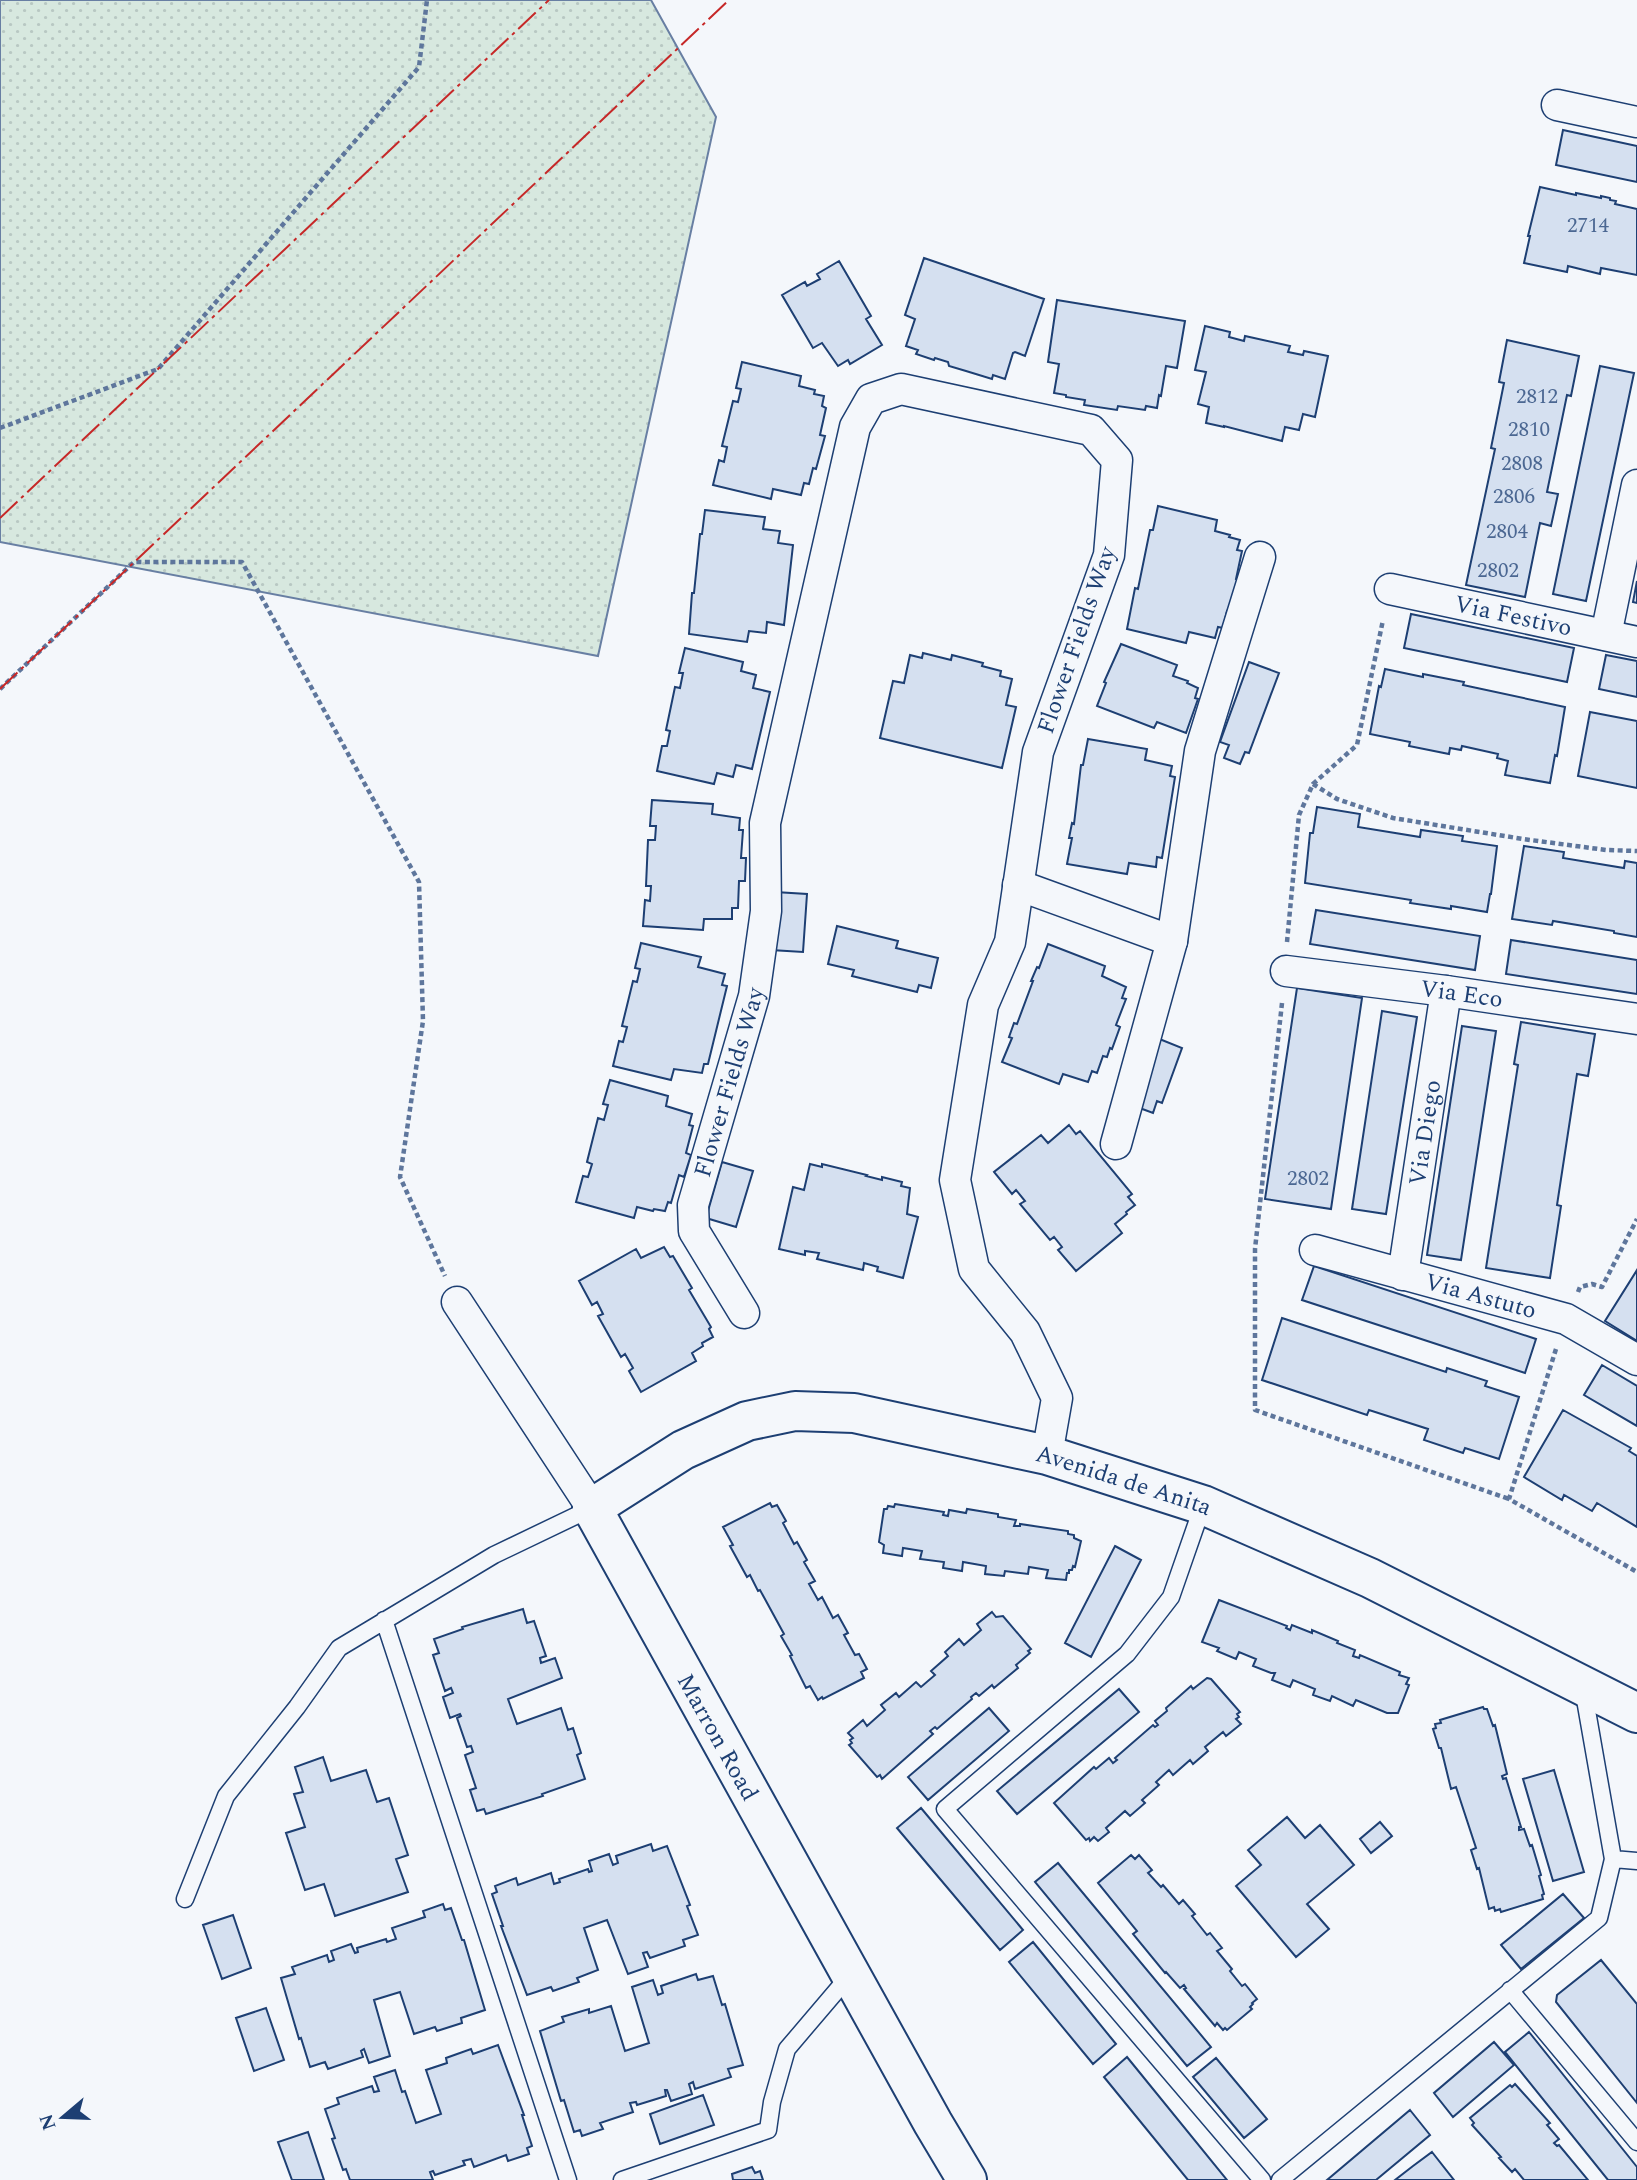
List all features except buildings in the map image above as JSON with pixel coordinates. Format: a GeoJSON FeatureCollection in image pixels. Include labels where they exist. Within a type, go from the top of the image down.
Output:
{"type":"FeatureCollection","features":[{"type":"Feature","properties":{"kind":"street"},"geometry":{"type":"LineString","coordinates":[[1557,105],[1637,122]]}},
{"type":"Feature","properties":{"kind":"street","name":"Flower Fields Way"},"geometry":{"type":"LineString","coordinates":[[744,1313],[694,1231],[693,1205],[754,996],[766,911],[765,823],[855,427],[871,399],[901,388],[1091,430],[1117,460],[1109,555],[1038,752],[1010,942],[983,1005],[954,1180],[974,1269],[1025,1332],[1057,1398],[1047,1455]]}},
{"type":"Feature","properties":{"kind":"street"},"geometry":{"type":"LineString","coordinates":[[1606,635],[1637,485]]}},
{"type":"Feature","properties":{"kind":"street"},"geometry":{"type":"LineString","coordinates":[[1116,1144],[1172,941],[1200,751],[1260,557]]}},
{"type":"Feature","properties":{"kind":"street","name":"Via Festivo"},"geometry":{"type":"LineString","coordinates":[[1390,589],[1637,642]]}},
{"type":"Feature","properties":{"kind":"street"},"geometry":{"type":"LineString","coordinates":[[1018,885],[1172,941]]}},
{"type":"Feature","properties":{"kind":"street","name":"Via Eco"},"geometry":{"type":"LineString","coordinates":[[1286,971],[1637,1019]]}},
{"type":"Feature","properties":{"kind":"street","name":"Via Diego"},"geometry":{"type":"LineString","coordinates":[[1403,1275],[1446,991]]}},
{"type":"Feature","properties":{"kind":"street","name":"Via Astuto"},"geometry":{"type":"LineString","coordinates":[[1315,1250],[1566,1319],[1637,1360]]}},
{"type":"Feature","properties":{"kind":"street","name":"Marron Road"},"geometry":{"type":"LineString","coordinates":[[457,1302],[592,1508],[926,2112],[967,2180]]}},
{"type":"Feature","properties":{"kind":"street","name":"Avenida de Anita"},"geometry":{"type":"LineString","coordinates":[[592,1508],[683,1450],[747,1421],[795,1411],[854,1413],[1047,1455],[1203,1505],[1370,1578],[1637,1713]]}},
{"type":"Feature","properties":{"kind":"lane"},"geometry":{"type":"LineString","coordinates":[[1203,1505],[1171,1597],[1127,1654],[945,1809],[1262,2180]]}},
{"type":"Feature","properties":{"kind":"lane"},"geometry":{"type":"LineString","coordinates":[[185,1899],[226,1796],[297,1707],[339,1648],[494,1555],[592,1508]]}},
{"type":"Feature","properties":{"kind":"lane"},"geometry":{"type":"LineString","coordinates":[[384,1620],[568,2180]]}},
{"type":"Feature","properties":{"kind":"lane"},"geometry":{"type":"LineString","coordinates":[[1280,2180],[1599,1918],[1613,1859],[1583,1685]]}},
{"type":"Feature","properties":{"kind":"lane"},"geometry":{"type":"LineString","coordinates":[[1613,1859],[1637,1861]]}},
{"type":"Feature","properties":{"kind":"lane"},"geometry":{"type":"LineString","coordinates":[[622,2180],[768,2130],[772,2102],[787,2049],[850,1975]]}},
{"type":"Feature","properties":{"kind":"lane"},"geometry":{"type":"LineString","coordinates":[[1510,1990],[1637,2141]]}},
{"type":"Feature","properties":{"kind":"path"},"geometry":{"type":"LineString","coordinates":[[0,428],[158,369],[419,67],[427,0]]}},
{"type":"Feature","properties":{"kind":"path"},"geometry":{"type":"LineString","coordinates":[[0,689],[134,562],[242,562],[419,882],[423,1021],[400,1177],[457,1302]]}},
{"type":"Feature","properties":{"kind":"path"},"geometry":{"type":"LineString","coordinates":[[1390,589],[1357,745],[1313,784],[1299,815],[1286,971],[1255,1249],[1255,1410],[1509,1499],[1637,1572]]}},
{"type":"Feature","properties":{"kind":"path"},"geometry":{"type":"LineString","coordinates":[[1313,784],[1337,799],[1393,818],[1564,845],[1637,851]]}},
{"type":"Feature","properties":{"kind":"path"},"geometry":{"type":"LineString","coordinates":[[1509,1499],[1566,1319],[1580,1287],[1592,1284],[1602,1287],[1637,1219]]}},
{"type":"Feature","properties":{"kind":"shaded area"},"geometry":{"type":"Polygon","coordinates":[[[0,0],[651,0],[716,117],[598,656],[0,542],[0,0]]]}},
{"type":"Feature","properties":{"kind":"power"},"geometry":{"type":"LineString","coordinates":[[0,518],[549,0]]}},
{"type":"Feature","properties":{"kind":"power"},"geometry":{"type":"LineString","coordinates":[[0,689],[729,0]]}}]}
